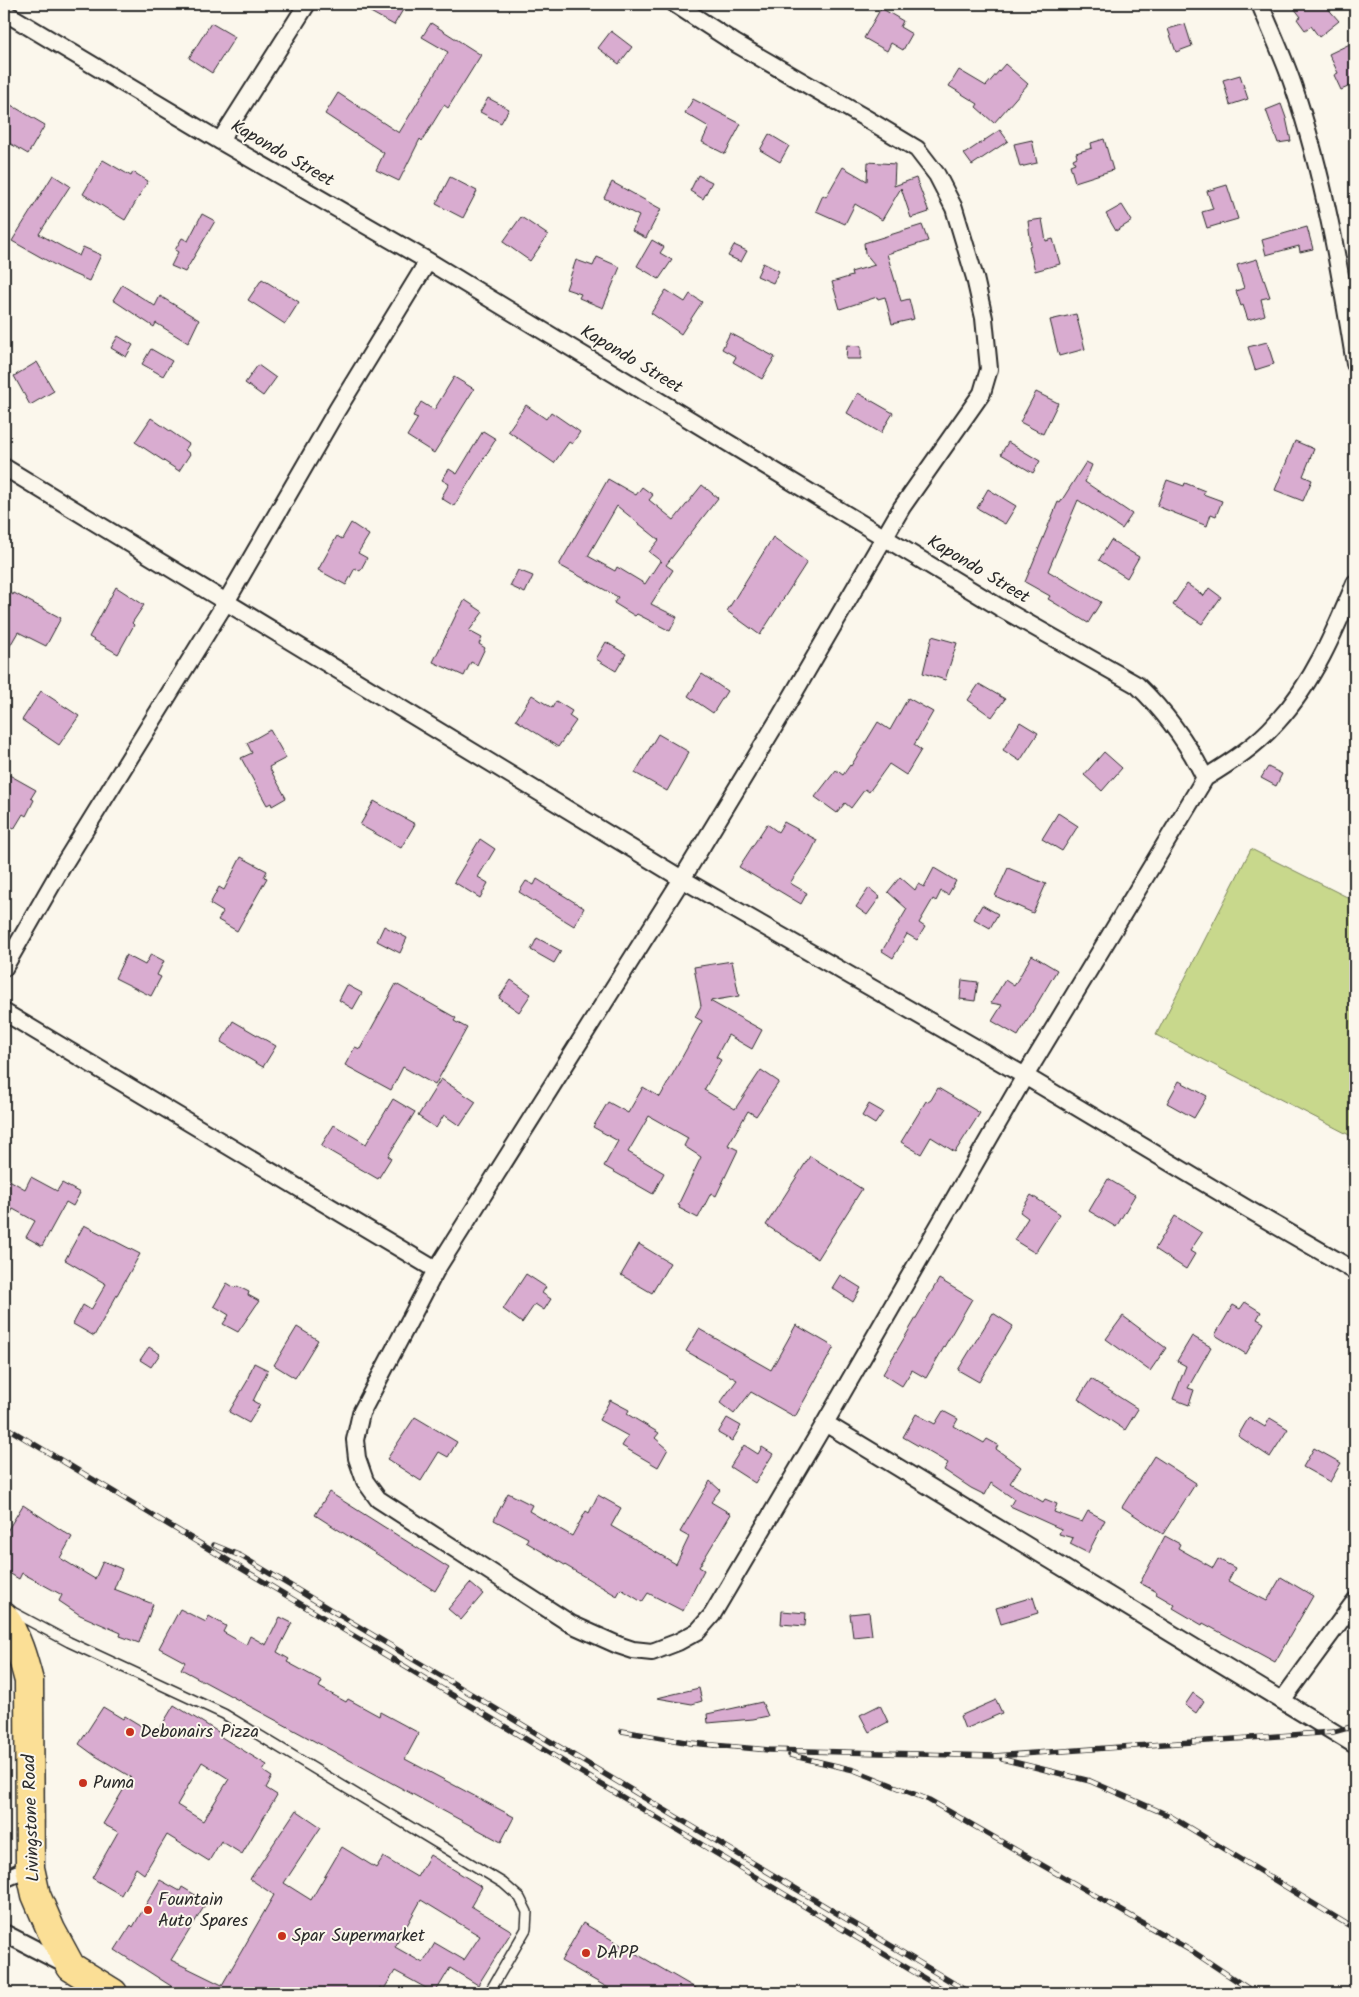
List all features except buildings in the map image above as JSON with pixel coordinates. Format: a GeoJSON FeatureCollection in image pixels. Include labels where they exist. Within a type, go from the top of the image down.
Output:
{"type":"FeatureCollection","features":[{"type":"Feature","properties":{"kind":"highway","name":"Livingstone Road"},"geometry":{"type":"LineString","coordinates":[[4,1617],[19,1645],[29,1681],[30,1868],[36,1896],[50,1930],[71,1967],[113,1993]]}},
{"type":"Feature","properties":{"kind":"street"},"geometry":{"type":"LineString","coordinates":[[220,141],[307,4]]}},
{"type":"Feature","properties":{"kind":"street"},"geometry":{"type":"LineString","coordinates":[[675,4],[735,43],[917,149],[938,175],[954,208],[980,302],[988,348],[989,369],[982,392],[902,507],[780,717],[682,879],[436,1270],[360,1414],[355,1440],[357,1458],[365,1481],[378,1499],[571,1624],[618,1645],[633,1650],[652,1652],[678,1642],[698,1631],[712,1615],[1025,1076],[1205,778],[1239,756],[1276,723],[1299,696],[1338,624],[1355,583]]}},
{"type":"Feature","properties":{"kind":"street"},"geometry":{"type":"LineString","coordinates":[[1260,4],[1293,85],[1311,148],[1331,224],[1355,364]]}},
{"type":"Feature","properties":{"kind":"street","name":"Kapondo Street"},"geometry":{"type":"LineString","coordinates":[[4,12],[428,262],[999,607],[1137,685],[1170,720],[1198,763],[1205,778]]}},
{"type":"Feature","properties":{"kind":"street"},"geometry":{"type":"LineString","coordinates":[[4,968],[62,867],[226,602],[337,410],[428,262]]}},
{"type":"Feature","properties":{"kind":"street"},"geometry":{"type":"LineString","coordinates":[[4,467],[682,879],[1025,1076],[1118,1133],[1355,1271]]}},
{"type":"Feature","properties":{"kind":"street"},"geometry":{"type":"LineString","coordinates":[[4,1012],[436,1270]]}},
{"type":"Feature","properties":{"kind":"street"},"geometry":{"type":"LineString","coordinates":[[825,1423],[1283,1699],[1355,1745]]}},
{"type":"Feature","properties":{"kind":"street"},"geometry":{"type":"LineString","coordinates":[[1283,1699],[1355,1601]]}},
{"type":"Feature","properties":{"kind":"street"},"geometry":{"type":"LineString","coordinates":[[4,1880],[30,1868]]}},
{"type":"Feature","properties":{"kind":"street"},"geometry":{"type":"LineString","coordinates":[[4,1933],[71,1967]]}},
{"type":"Feature","properties":{"kind":"lane"},"geometry":{"type":"LineString","coordinates":[[4,1608],[70,1642],[224,1714],[503,1883],[520,1898],[527,1912],[526,1929],[489,1993]]}},
{"type":"Feature","properties":{"kind":"green space"},"geometry":{"type":"Polygon","coordinates":[[[1251,849],[1355,901],[1355,1138],[1156,1035],[1251,849]]]}},
{"type":"Feature","properties":{"kind":"railway"},"geometry":{"type":"LineString","coordinates":[[4,1426],[949,1993]]}},
{"type":"Feature","properties":{"kind":"railway"},"geometry":{"type":"LineString","coordinates":[[214,1545],[241,1556],[970,1993]]}},
{"type":"Feature","properties":{"kind":"railway"},"geometry":{"type":"LineString","coordinates":[[622,1731],[691,1743],[769,1750],[994,1756],[1333,1732],[1355,1726]]}},
{"type":"Feature","properties":{"kind":"railway"},"geometry":{"type":"LineString","coordinates":[[790,1755],[854,1770],[929,1800],[1195,1953],[1255,1993]]}},
{"type":"Feature","properties":{"kind":"railway"},"geometry":{"type":"LineString","coordinates":[[1002,1759],[1090,1781],[1170,1816],[1355,1929]]}},
{"type":"Feature","properties":{"kind":"place","name":"Debonairs Pizza"},"geometry":{"type":"Point","coordinates":[130,1732]}},
{"type":"Feature","properties":{"kind":"place","name":"Puma"},"geometry":{"type":"Point","coordinates":[83,1783]}},
{"type":"Feature","properties":{"kind":"place","name":"Fountain Auto Spares"},"geometry":{"type":"Point","coordinates":[148,1910]}},
{"type":"Feature","properties":{"kind":"place","name":"Spar Supermarket"},"geometry":{"type":"Point","coordinates":[282,1936]}},
{"type":"Feature","properties":{"kind":"place","name":"DAPP"},"geometry":{"type":"Point","coordinates":[586,1953]}}]}
